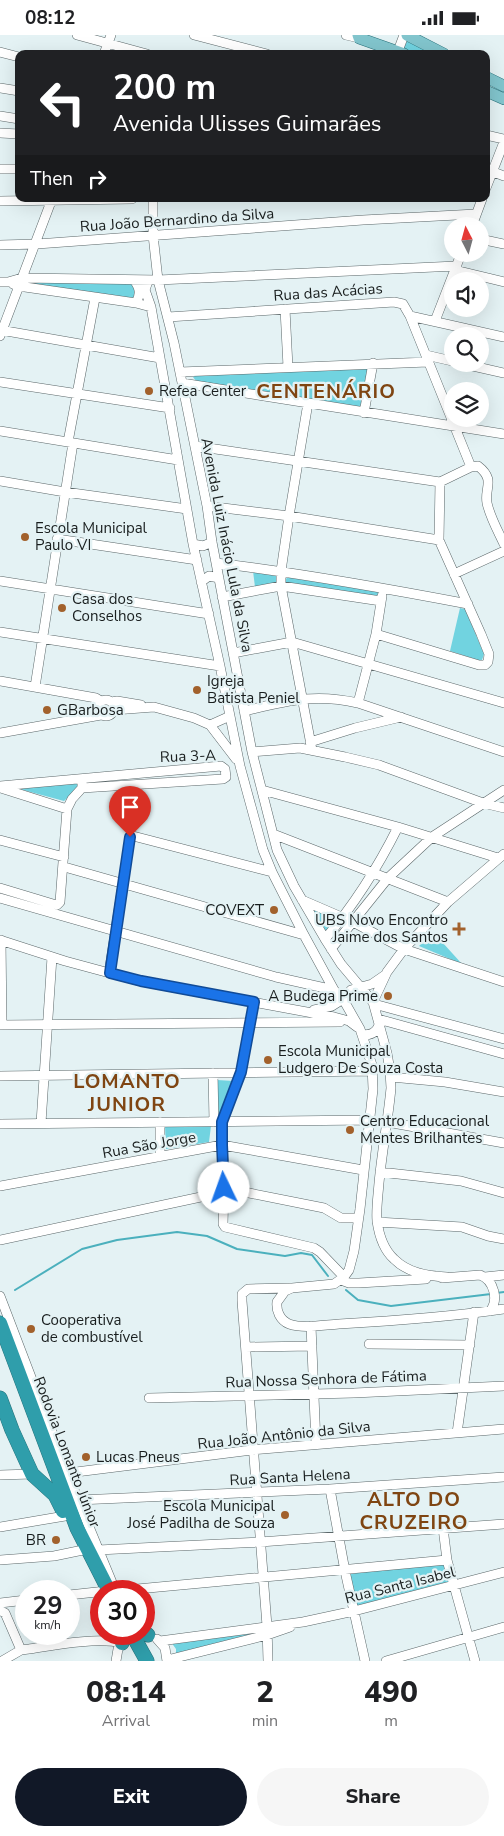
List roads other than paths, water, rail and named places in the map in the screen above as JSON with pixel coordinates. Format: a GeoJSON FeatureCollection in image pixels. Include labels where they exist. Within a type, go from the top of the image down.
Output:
{"type":"FeatureCollection","features":[{"type":"Feature","properties":{"kind":"highway","name":"Rodovia Lomanto Júnior"},"geometry":{"type":"LineString","coordinates":[[2,1316],[77,1528],[102,1580]]}},
{"type":"Feature","properties":{"kind":"highway"},"geometry":{"type":"LineString","coordinates":[[0,1398],[6,1430],[32,1473]]}},
{"type":"Feature","properties":{"kind":"highway","name":"Rodovia Lomanto Júnior"},"geometry":{"type":"LineString","coordinates":[[32,1473],[55,1495],[101,1580]]}},
{"type":"Feature","properties":{"kind":"highway"},"geometry":{"type":"LineString","coordinates":[[139,1645],[145,1661]]}},
{"type":"Feature","properties":{"kind":"main road"},"geometry":{"type":"LineString","coordinates":[[406,35],[436,50]]}},
{"type":"Feature","properties":{"kind":"main road"},"geometry":{"type":"LineString","coordinates":[[358,36],[393,50]]}},
{"type":"Feature","properties":{"kind":"main road"},"geometry":{"type":"LineString","coordinates":[[490,79],[504,86]]}},
{"type":"Feature","properties":{"kind":"main road"},"geometry":{"type":"LineString","coordinates":[[490,93],[504,99]]}},
{"type":"Feature","properties":{"kind":"street"},"geometry":{"type":"LineString","coordinates":[[76,35],[110,39],[137,50]]}},
{"type":"Feature","properties":{"kind":"street"},"geometry":{"type":"LineString","coordinates":[[194,35],[252,50]]}},
{"type":"Feature","properties":{"kind":"street"},"geometry":{"type":"LineString","coordinates":[[346,35],[358,36]]}},
{"type":"Feature","properties":{"kind":"street"},"geometry":{"type":"LineString","coordinates":[[402,50],[406,35]]}},
{"type":"Feature","properties":{"kind":"street"},"geometry":{"type":"LineString","coordinates":[[0,53],[15,56]]}},
{"type":"Feature","properties":{"kind":"street"},"geometry":{"type":"LineString","coordinates":[[0,88],[15,90]]}},
{"type":"Feature","properties":{"kind":"street"},"geometry":{"type":"LineString","coordinates":[[0,115],[15,118]]}},
{"type":"Feature","properties":{"kind":"street"},"geometry":{"type":"LineString","coordinates":[[0,133],[15,133]]}},
{"type":"Feature","properties":{"kind":"street"},"geometry":{"type":"LineString","coordinates":[[490,136],[504,140],[490,171]]}},
{"type":"Feature","properties":{"kind":"street"},"geometry":{"type":"LineString","coordinates":[[0,169],[15,169]]}},
{"type":"Feature","properties":{"kind":"street"},"geometry":{"type":"LineString","coordinates":[[490,173],[504,176]]}},
{"type":"Feature","properties":{"kind":"street"},"geometry":{"type":"LineString","coordinates":[[0,201],[15,200]]}},
{"type":"Feature","properties":{"kind":"street"},"geometry":{"type":"LineString","coordinates":[[51,202],[1,332],[160,358],[167,353],[172,353],[177,357]]}},
{"type":"Feature","properties":{"kind":"street","name":"Avenida Luiz Inácio Lula da Silva"},"geometry":{"type":"LineString","coordinates":[[154,202],[154,235],[158,281],[177,357],[207,506],[222,597],[252,752],[273,834],[283,865],[325,939],[341,964],[374,1003],[387,1053],[391,1077],[380,1172],[377,1222],[383,1245],[393,1259],[404,1267],[418,1274],[446,1277]]}},
{"type":"Feature","properties":{"kind":"street"},"geometry":{"type":"LineString","coordinates":[[475,217],[481,202]]}},
{"type":"Feature","properties":{"kind":"street","name":"Rua João Bernardino da Silva"},"geometry":{"type":"LineString","coordinates":[[0,245],[36,244],[354,220],[476,214]]}},
{"type":"Feature","properties":{"kind":"street"},"geometry":{"type":"LineString","coordinates":[[489,241],[504,244]]}},
{"type":"Feature","properties":{"kind":"street"},"geometry":{"type":"LineString","coordinates":[[435,321],[458,263]]}},
{"type":"Feature","properties":{"kind":"street"},"geometry":{"type":"LineString","coordinates":[[4,282],[158,281],[456,268],[504,282]]}},
{"type":"Feature","properties":{"kind":"street"},"geometry":{"type":"LineString","coordinates":[[134,280],[139,286],[140,292],[136,303]]}},
{"type":"Feature","properties":{"kind":"street","name":"Avenida Luiz Inácio Lula da Silva"},"geometry":{"type":"LineString","coordinates":[[148,281],[145,290],[151,307],[166,386],[193,544],[240,766],[263,850],[304,935],[334,990],[343,999],[361,1032],[369,1053],[372,1071],[370,1120],[358,1218],[352,1262],[349,1270],[341,1279]]}},
{"type":"Feature","properties":{"kind":"street"},"geometry":{"type":"LineString","coordinates":[[20,282],[95,298],[136,303],[151,307]]}},
{"type":"Feature","properties":{"kind":"street"},"geometry":{"type":"LineString","coordinates":[[35,687],[65,492],[70,442],[95,298]]}},
{"type":"Feature","properties":{"kind":"street","name":"Rua das Acácias"},"geometry":{"type":"LineString","coordinates":[[168,317],[397,302],[403,304],[410,316]]}},
{"type":"Feature","properties":{"kind":"street"},"geometry":{"type":"LineString","coordinates":[[285,309],[288,367]]}},
{"type":"Feature","properties":{"kind":"street"},"geometry":{"type":"LineString","coordinates":[[410,316],[504,337]]}},
{"type":"Feature","properties":{"kind":"street"},"geometry":{"type":"LineString","coordinates":[[410,316],[444,401]]}},
{"type":"Feature","properties":{"kind":"street"},"geometry":{"type":"LineString","coordinates":[[180,372],[373,363],[427,358],[444,360]]}},
{"type":"Feature","properties":{"kind":"street"},"geometry":{"type":"LineString","coordinates":[[364,413],[373,363]]}},
{"type":"Feature","properties":{"kind":"street"},"geometry":{"type":"LineString","coordinates":[[489,370],[504,373]]}},
{"type":"Feature","properties":{"kind":"street"},"geometry":{"type":"LineString","coordinates":[[0,382],[170,409]]}},
{"type":"Feature","properties":{"kind":"street"},"geometry":{"type":"LineString","coordinates":[[166,386],[169,389],[174,389],[182,383],[444,425]]}},
{"type":"Feature","properties":{"kind":"street"},"geometry":{"type":"LineString","coordinates":[[308,403],[289,516],[281,571],[281,586],[311,746]]}},
{"type":"Feature","properties":{"kind":"street"},"geometry":{"type":"LineString","coordinates":[[454,427],[471,467]]}},
{"type":"Feature","properties":{"kind":"street"},"geometry":{"type":"LineString","coordinates":[[460,427],[504,434]]}},
{"type":"Feature","properties":{"kind":"street"},"geometry":{"type":"LineString","coordinates":[[0,431],[178,460]]}},
{"type":"Feature","properties":{"kind":"street"},"geometry":{"type":"LineString","coordinates":[[195,446],[440,482],[471,467],[478,466],[486,475],[489,488],[486,499],[487,504],[504,544]]}},
{"type":"Feature","properties":{"kind":"street"},"geometry":{"type":"LineString","coordinates":[[0,481],[187,509]]}},
{"type":"Feature","properties":{"kind":"street"},"geometry":{"type":"LineString","coordinates":[[376,634],[479,665],[486,664],[489,654],[439,540],[440,482]]}},
{"type":"Feature","properties":{"kind":"street"},"geometry":{"type":"LineString","coordinates":[[207,506],[289,516],[439,540]]}},
{"type":"Feature","properties":{"kind":"street"},"geometry":{"type":"LineString","coordinates":[[57,539],[197,560]]}},
{"type":"Feature","properties":{"kind":"street"},"geometry":{"type":"LineString","coordinates":[[193,544],[203,545],[212,542]]}},
{"type":"Feature","properties":{"kind":"street"},"geometry":{"type":"LineString","coordinates":[[454,574],[504,551]]}},
{"type":"Feature","properties":{"kind":"street"},"geometry":{"type":"LineString","coordinates":[[216,563],[382,587],[468,604]]}},
{"type":"Feature","properties":{"kind":"street"},"geometry":{"type":"LineString","coordinates":[[201,582],[209,576],[219,577]]}},
{"type":"Feature","properties":{"kind":"street"},"geometry":{"type":"LineString","coordinates":[[0,581],[209,614]]}},
{"type":"Feature","properties":{"kind":"street"},"geometry":{"type":"LineString","coordinates":[[222,597],[281,586],[381,601]]}},
{"type":"Feature","properties":{"kind":"street"},"geometry":{"type":"LineString","coordinates":[[358,703],[376,634],[382,587]]}},
{"type":"Feature","properties":{"kind":"street"},"geometry":{"type":"LineString","coordinates":[[0,632],[220,666]]}},
{"type":"Feature","properties":{"kind":"street"},"geometry":{"type":"LineString","coordinates":[[233,653],[292,642],[504,703]]}},
{"type":"Feature","properties":{"kind":"street"},"geometry":{"type":"LineString","coordinates":[[0,681],[96,698],[101,701],[107,700],[113,706],[154,707],[180,713],[210,725],[240,766]]}},
{"type":"Feature","properties":{"kind":"street"},"geometry":{"type":"LineString","coordinates":[[244,711],[302,698],[329,697],[358,703],[504,752]]}},
{"type":"Feature","properties":{"kind":"street"},"geometry":{"type":"LineString","coordinates":[[101,701],[98,709],[102,715]]}},
{"type":"Feature","properties":{"kind":"street"},"geometry":{"type":"LineString","coordinates":[[0,733],[102,715],[108,716],[113,706]]}},
{"type":"Feature","properties":{"kind":"street"},"geometry":{"type":"LineString","coordinates":[[210,725],[230,716]]}},
{"type":"Feature","properties":{"kind":"street"},"geometry":{"type":"LineString","coordinates":[[252,752],[311,746],[355,728],[401,717]]}},
{"type":"Feature","properties":{"kind":"street"},"geometry":{"type":"LineString","coordinates":[[311,746],[379,765],[483,803],[504,808]]}},
{"type":"Feature","properties":{"kind":"street","name":"Rua 3-A"},"geometry":{"type":"LineString","coordinates":[[0,787],[82,777],[220,766],[225,769],[227,775],[223,779],[82,788]]}},
{"type":"Feature","properties":{"kind":"street"},"geometry":{"type":"LineString","coordinates":[[0,888],[57,905],[60,901],[68,809],[72,799],[82,788],[82,777]]}},
{"type":"Feature","properties":{"kind":"street"},"geometry":{"type":"LineString","coordinates":[[0,787],[68,809]]}},
{"type":"Feature","properties":{"kind":"street"},"geometry":{"type":"LineString","coordinates":[[262,790],[501,856]]}},
{"type":"Feature","properties":{"kind":"street"},"geometry":{"type":"LineString","coordinates":[[331,949],[388,878],[432,837],[504,790]]}},
{"type":"Feature","properties":{"kind":"street"},"geometry":{"type":"LineString","coordinates":[[325,939],[343,918],[382,860],[398,827]]}},
{"type":"Feature","properties":{"kind":"street"},"geometry":{"type":"LineString","coordinates":[[273,834],[448,902]]}},
{"type":"Feature","properties":{"kind":"street"},"geometry":{"type":"LineString","coordinates":[[110,973],[115,931],[130,838],[132,836],[272,872]]}},
{"type":"Feature","properties":{"kind":"street"},"geometry":{"type":"LineString","coordinates":[[0,839],[64,857]]}},
{"type":"Feature","properties":{"kind":"street"},"geometry":{"type":"LineString","coordinates":[[501,856],[448,902],[404,949],[387,972],[374,1003],[504,1039]]}},
{"type":"Feature","properties":{"kind":"street"},"geometry":{"type":"LineString","coordinates":[[68,868],[304,935]]}},
{"type":"Feature","properties":{"kind":"street"},"geometry":{"type":"LineString","coordinates":[[0,898],[276,977],[334,990]]}},
{"type":"Feature","properties":{"kind":"street"},"geometry":{"type":"LineString","coordinates":[[302,900],[353,922],[404,949],[504,982]]}},
{"type":"Feature","properties":{"kind":"street"},"geometry":{"type":"LineString","coordinates":[[350,1021],[1,1025],[1,940],[52,957],[141,981],[301,1010],[350,1021],[361,1032],[372,1034],[376,1031],[379,1022],[504,1054]]}},
{"type":"Feature","properties":{"kind":"street"},"geometry":{"type":"LineString","coordinates":[[41,1123],[52,957]]}},
{"type":"Feature","properties":{"kind":"street"},"geometry":{"type":"LineString","coordinates":[[301,1010],[326,1009],[343,999],[351,990],[372,984],[387,972]]}},
{"type":"Feature","properties":{"kind":"street"},"geometry":{"type":"LineString","coordinates":[[218,1122],[241,1072],[254,1002]]}},
{"type":"Feature","properties":{"kind":"street"},"geometry":{"type":"LineString","coordinates":[[0,1075],[372,1071]]}},
{"type":"Feature","properties":{"kind":"street"},"geometry":{"type":"LineString","coordinates":[[213,1073],[222,1145],[223,1223],[226,1227],[314,1248],[320,1252],[341,1279],[349,1283],[504,1275]]}},
{"type":"Feature","properties":{"kind":"street"},"geometry":{"type":"LineString","coordinates":[[391,1077],[445,1082],[504,1092]]}},
{"type":"Feature","properties":{"kind":"street"},"geometry":{"type":"LineString","coordinates":[[0,1124],[370,1120]]}},
{"type":"Feature","properties":{"kind":"street"},"geometry":{"type":"LineString","coordinates":[[160,1122],[160,1157]]}},
{"type":"Feature","properties":{"kind":"street"},"geometry":{"type":"LineString","coordinates":[[387,1122],[504,1143]]}},
{"type":"Feature","properties":{"kind":"street","name":"Rua São Jorge"},"geometry":{"type":"LineString","coordinates":[[0,1186],[222,1145],[363,1170]]}},
{"type":"Feature","properties":{"kind":"street"},"geometry":{"type":"LineString","coordinates":[[380,1172],[462,1181],[504,1193]]}},
{"type":"Feature","properties":{"kind":"street"},"geometry":{"type":"LineString","coordinates":[[0,1240],[224,1190],[324,1208],[341,1218],[358,1218]]}},
{"type":"Feature","properties":{"kind":"street"},"geometry":{"type":"LineString","coordinates":[[377,1222],[462,1227],[488,1236],[504,1239]]}},
{"type":"Feature","properties":{"kind":"street"},"geometry":{"type":"LineString","coordinates":[[485,1277],[493,1287],[494,1300],[490,1311]]}},
{"type":"Feature","properties":{"kind":"street"},"geometry":{"type":"LineString","coordinates":[[268,1661],[242,1301],[245,1291],[326,1286],[341,1279]]}},
{"type":"Feature","properties":{"kind":"street"},"geometry":{"type":"LineString","coordinates":[[292,1288],[285,1291],[278,1299],[278,1314],[288,1323],[311,1326],[368,1323],[504,1309]]}},
{"type":"Feature","properties":{"kind":"street"},"geometry":{"type":"LineString","coordinates":[[0,1296],[2,1316],[111,1580]]}},
{"type":"Feature","properties":{"kind":"street"},"geometry":{"type":"LineString","coordinates":[[494,1300],[498,1306],[504,1309]]}},
{"type":"Feature","properties":{"kind":"street"},"geometry":{"type":"LineString","coordinates":[[456,1433],[474,1312]]}},
{"type":"Feature","properties":{"kind":"street"},"geometry":{"type":"LineString","coordinates":[[311,1326],[316,1444]]}},
{"type":"Feature","properties":{"kind":"street"},"geometry":{"type":"LineString","coordinates":[[369,1344],[470,1345]]}},
{"type":"Feature","properties":{"kind":"street"},"geometry":{"type":"LineString","coordinates":[[246,1347],[312,1346]]}},
{"type":"Feature","properties":{"kind":"street","name":"Rua Nossa Senhora de Fátima"},"geometry":{"type":"LineString","coordinates":[[149,1398],[354,1393],[504,1386]]}},
{"type":"Feature","properties":{"kind":"street","name":"Rua João Antônio da Silva"},"geometry":{"type":"LineString","coordinates":[[68,1473],[252,1450],[504,1429]]}},
{"type":"Feature","properties":{"kind":"street"},"geometry":{"type":"LineString","coordinates":[[0,1475],[32,1473]]}},
{"type":"Feature","properties":{"kind":"street","name":"Rua Santa Helena"},"geometry":{"type":"LineString","coordinates":[[78,1500],[330,1489],[504,1477]]}},
{"type":"Feature","properties":{"kind":"street"},"geometry":{"type":"LineString","coordinates":[[330,1489],[344,1571],[365,1661]]}},
{"type":"Feature","properties":{"kind":"street"},"geometry":{"type":"LineString","coordinates":[[0,1527],[66,1516]]}},
{"type":"Feature","properties":{"kind":"street"},"geometry":{"type":"LineString","coordinates":[[98,1550],[260,1542],[504,1524]]}},
{"type":"Feature","properties":{"kind":"street"},"geometry":{"type":"LineString","coordinates":[[443,1528],[447,1560],[475,1661]]}},
{"type":"Feature","properties":{"kind":"street"},"geometry":{"type":"LineString","coordinates":[[0,1560],[54,1556],[83,1550]]}},
{"type":"Feature","properties":{"kind":"street"},"geometry":{"type":"LineString","coordinates":[[155,1588],[447,1560]]}},
{"type":"Feature","properties":{"kind":"street","name":"Rua Santa Isabel"},"geometry":{"type":"LineString","coordinates":[[167,1661],[267,1631],[354,1611],[504,1571]]}},
{"type":"Feature","properties":{"kind":"street"},"geometry":{"type":"LineString","coordinates":[[2,1661],[21,1651],[1,1607],[15,1603]]}},
{"type":"Feature","properties":{"kind":"street"},"geometry":{"type":"LineString","coordinates":[[386,1661],[504,1627]]}},
{"type":"Feature","properties":{"kind":"street","name":"Rua Santa Isabel"},"geometry":{"type":"LineString","coordinates":[[155,1635],[267,1631]]}},
{"type":"Feature","properties":{"kind":"street","name":"Rua Santa Isabel"},"geometry":{"type":"LineString","coordinates":[[21,1651],[90,1642]]}},
{"type":"Feature","properties":{"kind":"street"},"geometry":{"type":"LineString","coordinates":[[155,1644],[165,1648],[167,1661]]}},
{"type":"Feature","properties":{"kind":"street"},"geometry":{"type":"LineString","coordinates":[[116,1661],[118,1649],[123,1645]]}},
{"type":"Feature","properties":{"kind":"waterway"},"geometry":{"type":"LineString","coordinates":[[15,1290],[82,1249],[117,1240],[177,1232],[207,1236],[237,1249],[285,1256],[301,1253],[312,1255],[328,1276]]}},
{"type":"Feature","properties":{"kind":"waterway"},"geometry":{"type":"LineString","coordinates":[[346,1290],[358,1300],[391,1306],[491,1294]]}},
{"type":"Feature","properties":{"kind":"waterway"},"geometry":{"type":"LineString","coordinates":[[496,1293],[504,1292]]}},
{"type":"Feature","properties":{"kind":"place","name":"Refea Center"},"geometry":{"type":"Point","coordinates":[149,391]}},
{"type":"Feature","properties":{"kind":"place","name":"Escola Municipal Paulo VI"},"geometry":{"type":"Point","coordinates":[25,537]}},
{"type":"Feature","properties":{"kind":"place","name":"Casa dos Conselhos"},"geometry":{"type":"Point","coordinates":[62,608]}},
{"type":"Feature","properties":{"kind":"place","name":"Igreja Batista Peniel"},"geometry":{"type":"Point","coordinates":[197,690]}},
{"type":"Feature","properties":{"kind":"place","name":"GBarbosa"},"geometry":{"type":"Point","coordinates":[47,710]}},
{"type":"Feature","properties":{"kind":"place","name":"COVEXT"},"geometry":{"type":"Point","coordinates":[274,910]}},
{"type":"Feature","properties":{"kind":"place","name":"UBS Novo Encontro Jaime dos Santos"},"geometry":{"type":"Point","coordinates":[459,929]}},
{"type":"Feature","properties":{"kind":"place","name":"A Budega Prime"},"geometry":{"type":"Point","coordinates":[388,996]}},
{"type":"Feature","properties":{"kind":"place","name":"Escola Municipal Ludgero De Souza Costa"},"geometry":{"type":"Point","coordinates":[268,1060]}},
{"type":"Feature","properties":{"kind":"place","name":"Centro Educacional Mentes Brilhantes"},"geometry":{"type":"Point","coordinates":[350,1130]}},
{"type":"Feature","properties":{"kind":"place","name":"Cooperativa de combustível"},"geometry":{"type":"Point","coordinates":[31,1329]}},
{"type":"Feature","properties":{"kind":"place","name":"Lucas Pneus"},"geometry":{"type":"Point","coordinates":[86,1457]}},
{"type":"Feature","properties":{"kind":"place","name":"Escola Municipal José Padilha de Souza"},"geometry":{"type":"Point","coordinates":[285,1515]}},
{"type":"Feature","properties":{"kind":"place","name":"BR"},"geometry":{"type":"Point","coordinates":[56,1540]}},
{"type":"Feature","properties":{"kind":"district","name":"CENTENÁRIO"},"geometry":{"type":"Point","coordinates":[326,391]}},
{"type":"Feature","properties":{"kind":"district","name":"LOMANTO JUNIOR"},"geometry":{"type":"Point","coordinates":[127,1092]}},
{"type":"Feature","properties":{"kind":"district","name":"ALTO DO CRUZEIRO"},"geometry":{"type":"Point","coordinates":[414,1510]}}]}
